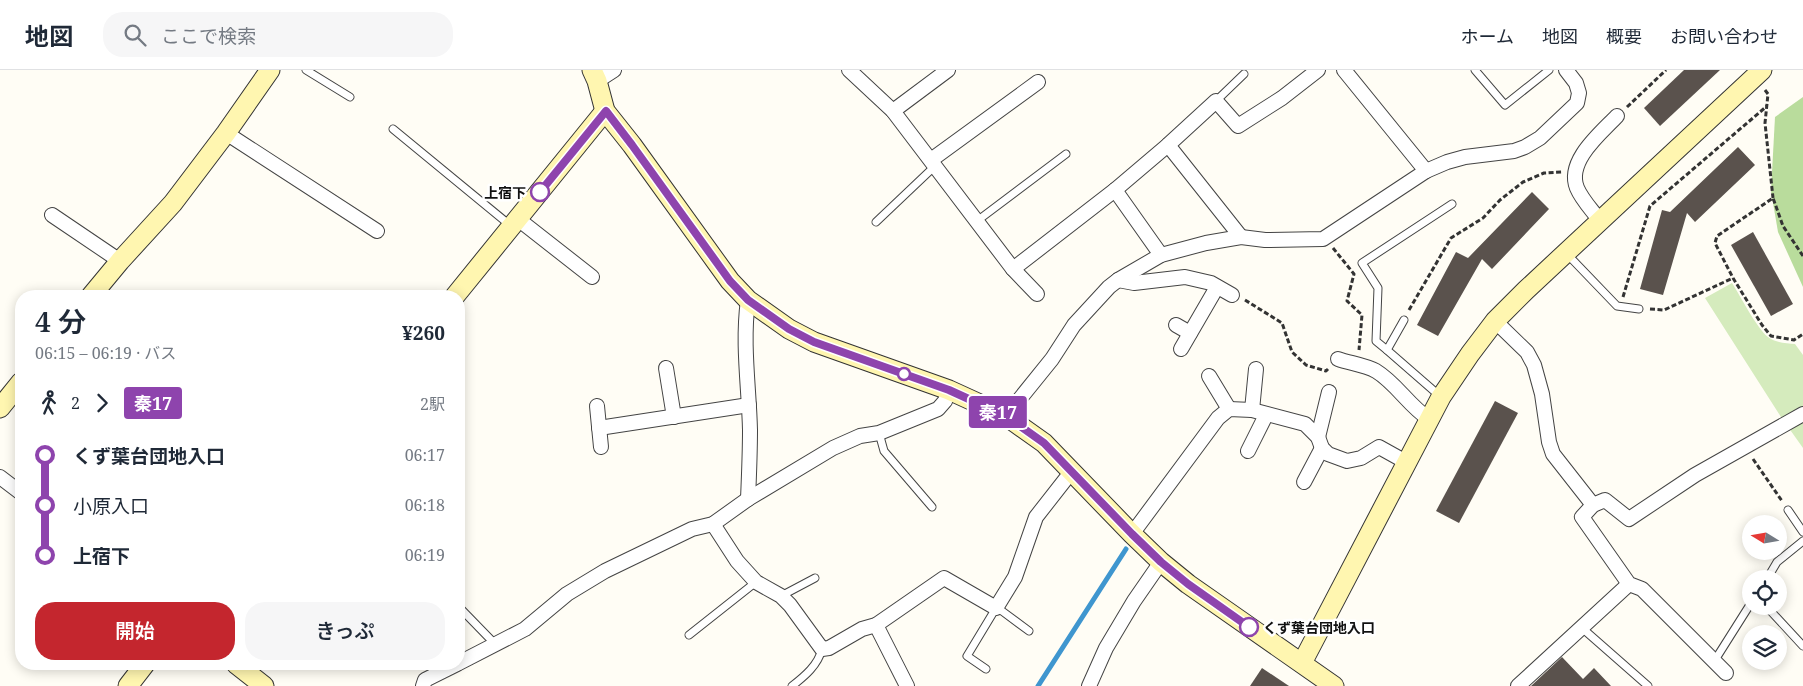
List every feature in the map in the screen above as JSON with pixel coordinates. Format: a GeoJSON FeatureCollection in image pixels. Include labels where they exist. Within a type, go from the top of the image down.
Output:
{"type":"FeatureCollection","features":[{"type":"Feature","properties":{"kind":"street"},"geometry":{"type":"LineString","coordinates":[[96,290],[173,202],[226,133],[270,70]]}},
{"type":"Feature","properties":{"kind":"street"},"geometry":{"type":"LineString","coordinates":[[614,70],[594,76],[606,111],[730,281],[748,300],[789,329],[814,342],[949,390],[1006,416],[1044,443],[1161,562],[1188,584],[1334,686]]}},
{"type":"Feature","properties":{"kind":"street"},"geometry":{"type":"LineString","coordinates":[[849,70],[893,111],[1013,269],[1037,294]]}},
{"type":"Feature","properties":{"kind":"street"},"geometry":{"type":"LineString","coordinates":[[893,111],[948,70]]}},
{"type":"Feature","properties":{"kind":"street"},"geometry":{"type":"LineString","coordinates":[[1013,269],[1115,190],[1216,101],[1238,126],[1282,98],[1318,70]]}},
{"type":"Feature","properties":{"kind":"street"},"geometry":{"type":"LineString","coordinates":[[1344,70],[1426,171]]}},
{"type":"Feature","properties":{"kind":"street"},"geometry":{"type":"LineString","coordinates":[[1006,416],[1052,359],[1074,325],[1109,287],[1118,280],[1161,255],[1206,243],[1242,237],[1265,240],[1323,239],[1426,171],[1447,162],[1466,157],[1514,151],[1525,147],[1540,138],[1578,103],[1579,92],[1576,83],[1566,70]]}},
{"type":"Feature","properties":{"kind":"street"},"geometry":{"type":"LineString","coordinates":[[1302,663],[1441,397],[1495,321],[1565,252],[1758,74]]}},
{"type":"Feature","properties":{"kind":"street"},"geometry":{"type":"LineString","coordinates":[[933,163],[1038,82]]}},
{"type":"Feature","properties":{"kind":"street"},"geometry":{"type":"LineString","coordinates":[[460,290],[606,111]]}},
{"type":"Feature","properties":{"kind":"street"},"geometry":{"type":"LineString","coordinates":[[1600,221],[1576,187],[1576,173],[1581,157],[1588,146],[1618,116]]}},
{"type":"Feature","properties":{"kind":"street"},"geometry":{"type":"LineString","coordinates":[[226,133],[376,231]]}},
{"type":"Feature","properties":{"kind":"street"},"geometry":{"type":"LineString","coordinates":[[1168,145],[1242,237]]}},
{"type":"Feature","properties":{"kind":"street"},"geometry":{"type":"LineString","coordinates":[[1115,190],[1161,255]]}},
{"type":"Feature","properties":{"kind":"street"},"geometry":{"type":"LineString","coordinates":[[52,215],[120,261]]}},
{"type":"Feature","properties":{"kind":"street"},"geometry":{"type":"LineString","coordinates":[[515,223],[592,278]]}},
{"type":"Feature","properties":{"kind":"street"},"geometry":{"type":"LineString","coordinates":[[1118,280],[1134,283],[1185,277],[1211,283],[1232,295]]}},
{"type":"Feature","properties":{"kind":"street"},"geometry":{"type":"LineString","coordinates":[[1181,349],[1217,287]]}},
{"type":"Feature","properties":{"kind":"street"},"geometry":{"type":"LineString","coordinates":[[748,300],[745,319],[750,431],[748,499]]}},
{"type":"Feature","properties":{"kind":"street"},"geometry":{"type":"LineString","coordinates":[[1495,321],[1527,352],[1534,365],[1542,394],[1549,442],[1553,454],[1593,505]]}},
{"type":"Feature","properties":{"kind":"street"},"geometry":{"type":"LineString","coordinates":[[1176,325],[1190,333]]}},
{"type":"Feature","properties":{"kind":"street"},"geometry":{"type":"LineString","coordinates":[[1346,362],[1375,370],[1429,419]]}},
{"type":"Feature","properties":{"kind":"street"},"geometry":{"type":"LineString","coordinates":[[666,368],[674,417]]}},
{"type":"Feature","properties":{"kind":"street"},"geometry":{"type":"LineString","coordinates":[[1252,410],[1256,369]]}},
{"type":"Feature","properties":{"kind":"street"},"geometry":{"type":"LineString","coordinates":[[1209,376],[1229,409]]}},
{"type":"Feature","properties":{"kind":"street"},"geometry":{"type":"LineString","coordinates":[[0,408],[15,389]]}},
{"type":"Feature","properties":{"kind":"street"},"geometry":{"type":"LineString","coordinates":[[465,659],[525,629],[567,594],[604,571],[692,529],[713,524],[748,499],[833,448],[860,436],[879,432],[938,409],[945,401],[949,390]]}},
{"type":"Feature","properties":{"kind":"street"},"geometry":{"type":"LineString","coordinates":[[1304,482],[1320,442],[1329,392]]}},
{"type":"Feature","properties":{"kind":"street"},"geometry":{"type":"LineString","coordinates":[[599,428],[749,405]]}},
{"type":"Feature","properties":{"kind":"street"},"geometry":{"type":"LineString","coordinates":[[597,406],[601,447]]}},
{"type":"Feature","properties":{"kind":"street"},"geometry":{"type":"LineString","coordinates":[[1132,534],[1218,418],[1229,409],[1252,410],[1305,424],[1328,454],[1336,458],[1347,461],[1361,458],[1379,447],[1406,462]]}},
{"type":"Feature","properties":{"kind":"street"},"geometry":{"type":"LineString","coordinates":[[1726,673],[1642,588],[1629,584],[1582,517],[1593,505],[1605,500],[1629,519],[1695,475],[1803,414]]}},
{"type":"Feature","properties":{"kind":"street"},"geometry":{"type":"LineString","coordinates":[[1248,451],[1266,415]]}},
{"type":"Feature","properties":{"kind":"street"},"geometry":{"type":"LineString","coordinates":[[713,524],[738,561],[756,582],[781,596],[790,605],[822,649],[829,648],[862,629],[876,625],[944,578],[996,608],[1014,577],[1036,517],[1072,471]]}},
{"type":"Feature","properties":{"kind":"street"},"geometry":{"type":"LineString","coordinates":[[0,477],[15,489]]}},
{"type":"Feature","properties":{"kind":"street"},"geometry":{"type":"LineString","coordinates":[[1089,686],[1106,648],[1134,601],[1161,562]]}},
{"type":"Feature","properties":{"kind":"street"},"geometry":{"type":"LineString","coordinates":[[1518,686],[1629,584]]}},
{"type":"Feature","properties":{"kind":"street"},"geometry":{"type":"LineString","coordinates":[[876,625],[907,686]]}},
{"type":"Feature","properties":{"kind":"street"},"geometry":{"type":"LineString","coordinates":[[128,686],[140,670]]}},
{"type":"Feature","properties":{"kind":"street"},"geometry":{"type":"LineString","coordinates":[[244,670],[264,686]]}},
{"type":"Feature","properties":{"kind":"street"},"geometry":{"type":"LineString","coordinates":[[424,686],[425,680],[444,670]]}},
{"type":"Feature","properties":{"kind":"lane"},"geometry":{"type":"LineString","coordinates":[[306,70],[350,97]]}},
{"type":"Feature","properties":{"kind":"lane"},"geometry":{"type":"LineString","coordinates":[[1475,70],[1505,105],[1548,70]]}},
{"type":"Feature","properties":{"kind":"lane"},"geometry":{"type":"LineString","coordinates":[[1216,101],[1244,74]]}},
{"type":"Feature","properties":{"kind":"lane"},"geometry":{"type":"LineString","coordinates":[[394,129],[515,223]]}},
{"type":"Feature","properties":{"kind":"lane"},"geometry":{"type":"LineString","coordinates":[[977,221],[1066,154]]}},
{"type":"Feature","properties":{"kind":"lane"},"geometry":{"type":"LineString","coordinates":[[876,222],[933,163]]}},
{"type":"Feature","properties":{"kind":"lane"},"geometry":{"type":"LineString","coordinates":[[1441,397],[1376,341],[1378,288],[1362,263],[1452,204]]}},
{"type":"Feature","properties":{"kind":"lane"},"geometry":{"type":"LineString","coordinates":[[1565,252],[1617,306],[1639,309]]}},
{"type":"Feature","properties":{"kind":"lane"},"geometry":{"type":"LineString","coordinates":[[1387,350],[1404,320]]}},
{"type":"Feature","properties":{"kind":"lane"},"geometry":{"type":"LineString","coordinates":[[879,432],[884,451],[932,507]]}},
{"type":"Feature","properties":{"kind":"lane"},"geometry":{"type":"LineString","coordinates":[[1788,510],[1803,532]]}},
{"type":"Feature","properties":{"kind":"lane"},"geometry":{"type":"LineString","coordinates":[[1773,570],[1778,562],[1803,541]]}},
{"type":"Feature","properties":{"kind":"lane"},"geometry":{"type":"LineString","coordinates":[[781,596],[815,578]]}},
{"type":"Feature","properties":{"kind":"lane"},"geometry":{"type":"LineString","coordinates":[[689,635],[756,582]]}},
{"type":"Feature","properties":{"kind":"lane"},"geometry":{"type":"LineString","coordinates":[[986,669],[967,656],[996,608],[1029,631]]}},
{"type":"Feature","properties":{"kind":"lane"},"geometry":{"type":"LineString","coordinates":[[465,614],[495,644]]}},
{"type":"Feature","properties":{"kind":"lane"},"geometry":{"type":"LineString","coordinates":[[1715,660],[1743,615]]}},
{"type":"Feature","properties":{"kind":"lane"},"geometry":{"type":"LineString","coordinates":[[1774,615],[1803,646]]}},
{"type":"Feature","properties":{"kind":"lane"},"geometry":{"type":"LineString","coordinates":[[1582,628],[1648,686]]}},
{"type":"Feature","properties":{"kind":"lane"},"geometry":{"type":"LineString","coordinates":[[792,686],[820,658],[822,649]]}},
{"type":"Feature","properties":{"kind":"path"},"geometry":{"type":"LineString","coordinates":[[1618,116],[1666,70]]}},
{"type":"Feature","properties":{"kind":"path"},"geometry":{"type":"LineString","coordinates":[[1758,74],[1768,94],[1765,123],[1773,198],[1783,226],[1803,256]]}},
{"type":"Feature","properties":{"kind":"path"},"geometry":{"type":"LineString","coordinates":[[1620,307],[1650,206],[1767,106]]}},
{"type":"Feature","properties":{"kind":"path"},"geometry":{"type":"LineString","coordinates":[[1404,320],[1451,238],[1483,218],[1500,200],[1523,182],[1544,173],[1576,173]]}},
{"type":"Feature","properties":{"kind":"path"},"geometry":{"type":"LineString","coordinates":[[1773,198],[1716,236],[1715,243],[1733,278],[1762,326],[1771,336],[1794,340],[1803,334]]}},
{"type":"Feature","properties":{"kind":"path"},"geometry":{"type":"LineString","coordinates":[[1232,295],[1237,294],[1282,323],[1292,352],[1306,365],[1326,371],[1346,362],[1362,315],[1347,301],[1354,274],[1325,238]]}},
{"type":"Feature","properties":{"kind":"path"},"geometry":{"type":"LineString","coordinates":[[1639,309],[1664,310],[1733,278]]}},
{"type":"Feature","properties":{"kind":"path"},"geometry":{"type":"LineString","coordinates":[[1745,447],[1788,510]]}},
{"type":"Feature","properties":{"kind":"green space"},"geometry":{"type":"Polygon","coordinates":[[[1803,97],[1803,287],[1778,232],[1771,191],[1775,117],[1803,97]]]}},
{"type":"Feature","properties":{"kind":"green space"},"geometry":{"type":"Polygon","coordinates":[[[1732,283],[1763,332],[1774,340],[1795,344],[1803,355],[1803,448],[1705,298],[1732,283]]]}},
{"type":"Feature","properties":{"kind":"building"},"geometry":{"type":"Polygon","coordinates":[[[1684,70],[1720,70],[1660,126],[1644,108],[1684,70]]]}},
{"type":"Feature","properties":{"kind":"building"},"geometry":{"type":"Polygon","coordinates":[[[1738,147],[1755,165],[1695,222],[1687,213],[1663,295],[1640,289],[1662,210],[1670,212],[1738,147]]]}},
{"type":"Feature","properties":{"kind":"building"},"geometry":{"type":"Polygon","coordinates":[[[1532,192],[1549,209],[1492,269],[1482,259],[1438,336],[1417,325],[1456,252],[1468,258],[1532,192]]]}},
{"type":"Feature","properties":{"kind":"building"},"geometry":{"type":"Polygon","coordinates":[[[1753,232],[1793,304],[1771,316],[1731,245],[1753,232]]]}},
{"type":"Feature","properties":{"kind":"building"},"geometry":{"type":"Polygon","coordinates":[[[1495,401],[1518,413],[1459,523],[1436,511],[1495,401]]]}},
{"type":"Feature","properties":{"kind":"building"},"geometry":{"type":"Polygon","coordinates":[[[1562,657],[1583,679],[1594,668],[1611,686],[1531,686],[1562,657]]]}},
{"type":"Feature","properties":{"kind":"building"},"geometry":{"type":"Polygon","coordinates":[[[1262,668],[1289,686],[1250,686],[1262,668]]]}},
{"type":"Feature","properties":{"kind":"waterway"},"geometry":{"type":"LineString","coordinates":[[1038,686],[1126,549]]}},
{"type":"Feature","properties":{"kind":"bus line","name":"秦17"},"geometry":{"type":"LineString","coordinates":[[540,192],[606,111],[730,281],[748,300],[789,329],[814,342],[949,390],[1006,416],[1044,443],[1161,562],[1188,584],[1249,627]]}},
{"type":"Feature","properties":{"kind":"place","name":"上宿下"},"geometry":{"type":"Point","coordinates":[540,192]}},
{"type":"Feature","properties":{"kind":"place","name":"くず葉台団地入口"},"geometry":{"type":"Point","coordinates":[1249,627]}}]}
